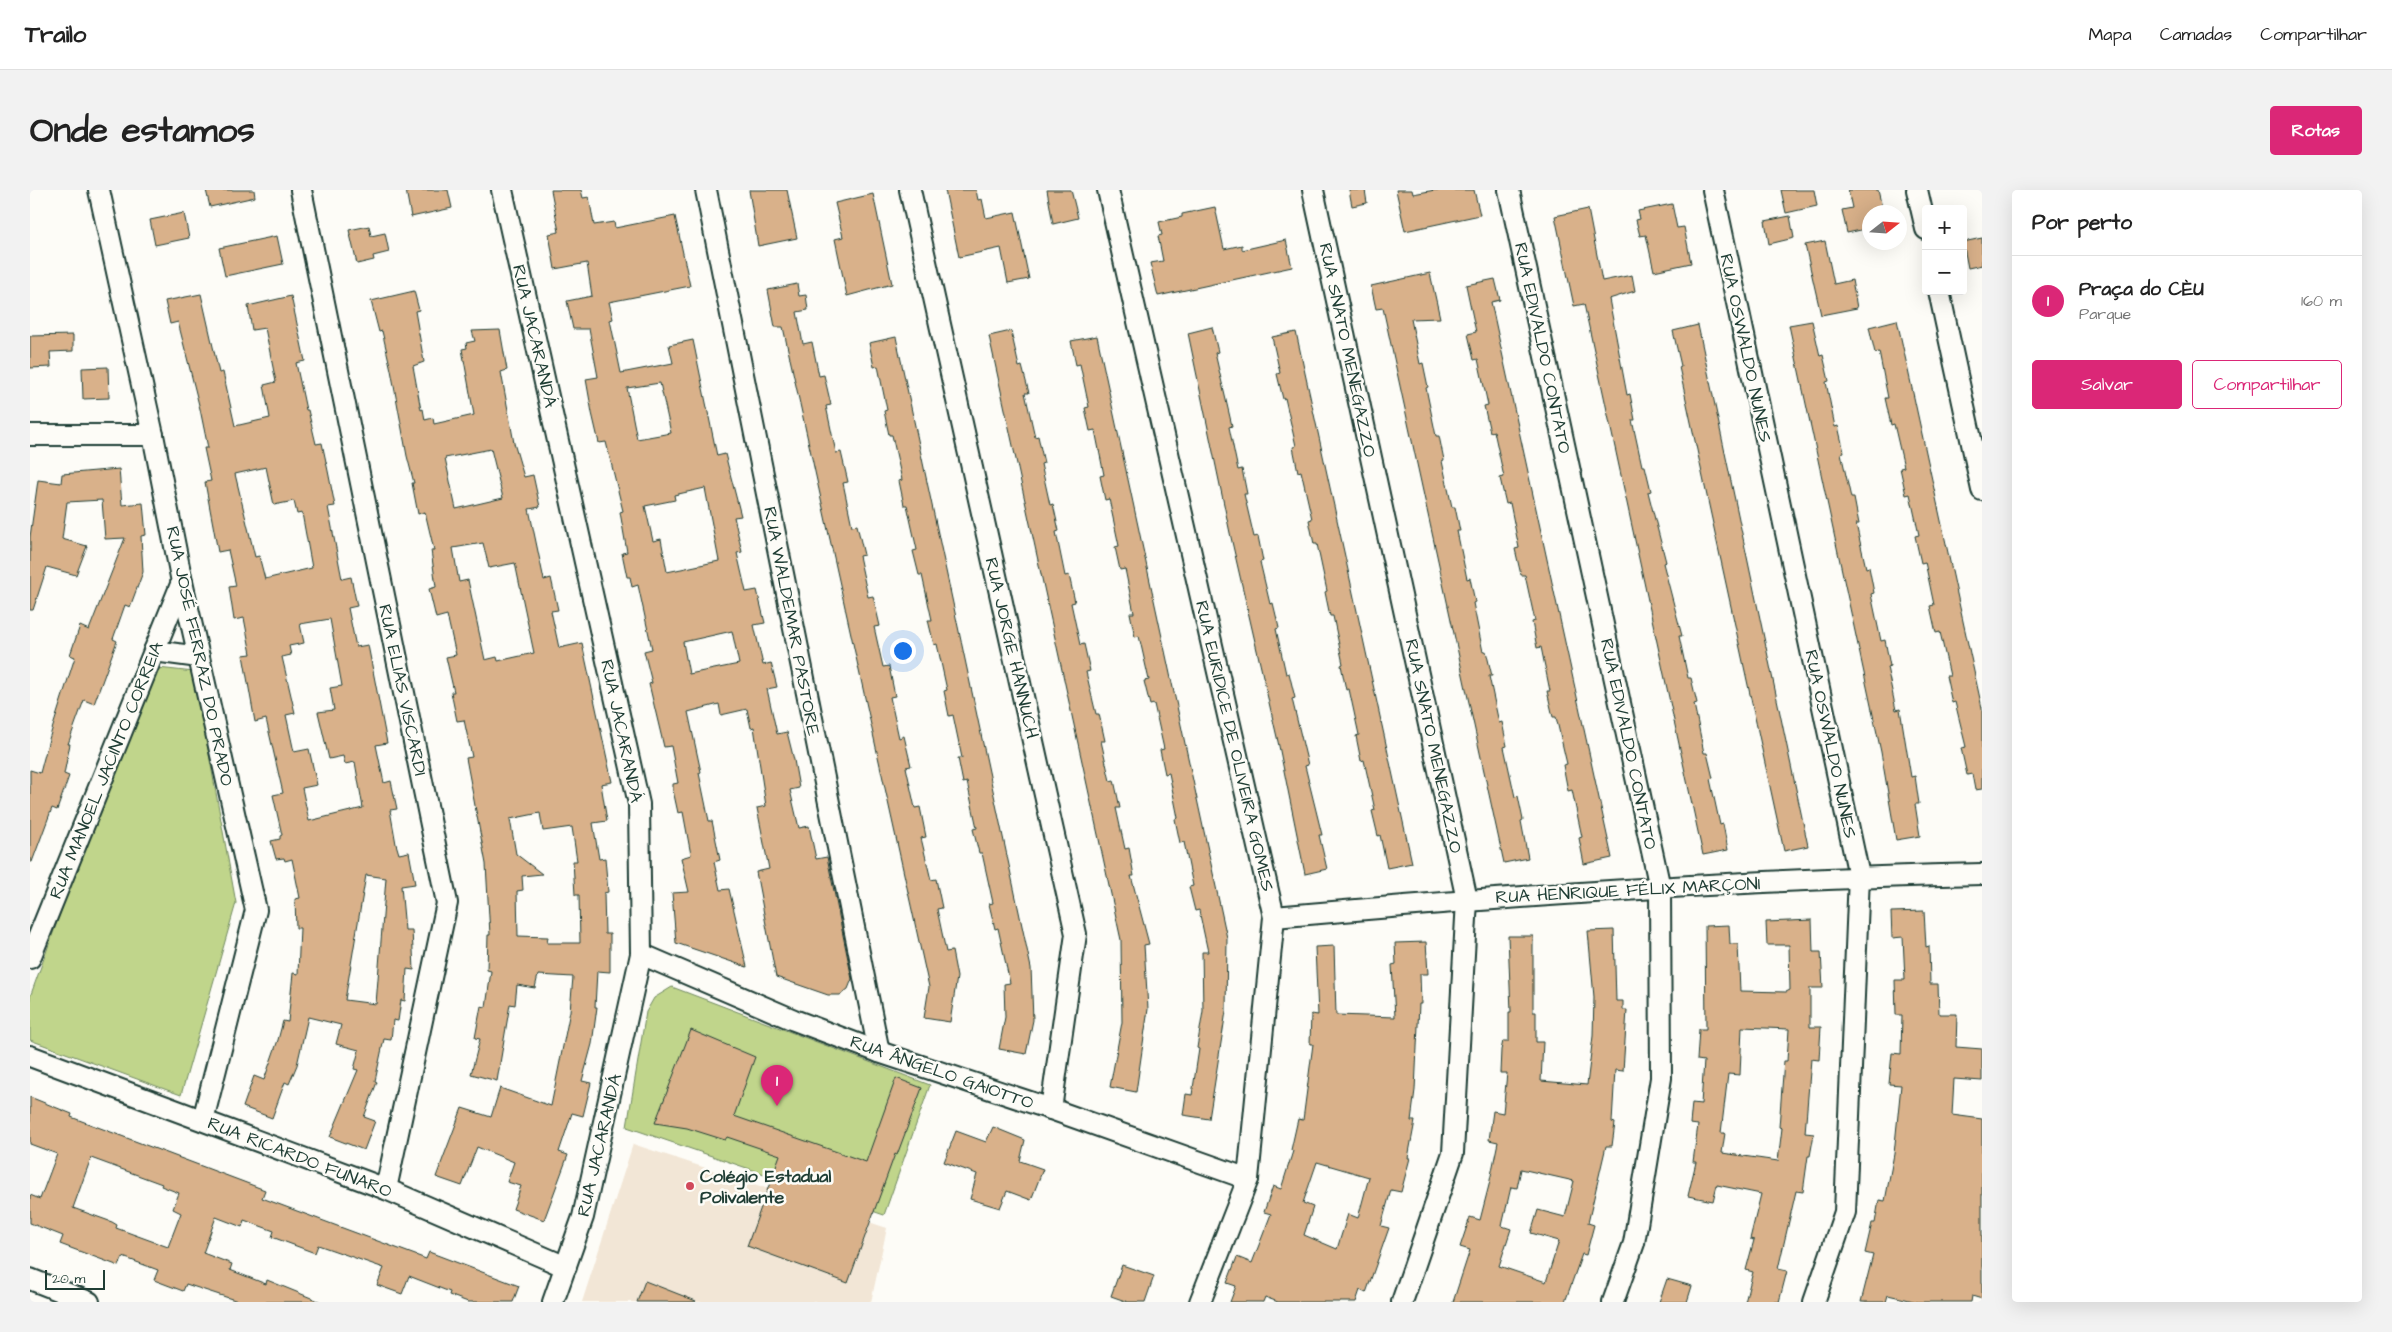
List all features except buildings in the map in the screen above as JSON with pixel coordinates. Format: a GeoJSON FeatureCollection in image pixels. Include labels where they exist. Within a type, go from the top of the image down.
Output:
{"type":"FeatureCollection","features":[{"type":"Feature","properties":{"kind":"street","name":"RUA JOSÉ FERRAZ DO PRADO"},"geometry":{"type":"LineString","coordinates":[[99,190],[153,435],[182,582],[256,910],[203,1120]]}},
{"type":"Feature","properties":{"kind":"street","name":"RUA ELIAS VISCARDI"},"geometry":{"type":"LineString","coordinates":[[301,190],[447,903],[386,1189]]}},
{"type":"Feature","properties":{"kind":"street","name":"RUA JACARANDÁ"},"geometry":{"type":"LineString","coordinates":[[502,190],[639,804],[641,954],[583,1217],[553,1302]]}},
{"type":"Feature","properties":{"kind":"street","name":"RUA WALDEMAR PASTORE"},"geometry":{"type":"LineString","coordinates":[[706,190],[879,1052]]}},
{"type":"Feature","properties":{"kind":"street","name":"RUA JORGE HANNUCH"},"geometry":{"type":"LineString","coordinates":[[910,190],[1076,934],[1051,1109]]}},
{"type":"Feature","properties":{"kind":"street","name":"RUA EURIDICE DE OLIVEIRA GOMES"},"geometry":{"type":"LineString","coordinates":[[1108,190],[1274,917],[1248,1179],[1200,1302]]}},
{"type":"Feature","properties":{"kind":"street","name":"RUA SNATO MENEGAZZO"},"geometry":{"type":"LineString","coordinates":[[1313,190],[1467,900],[1453,1152],[1402,1302]]}},
{"type":"Feature","properties":{"kind":"street","name":"RUA EDIVALDO CONTATO"},"geometry":{"type":"LineString","coordinates":[[1509,190],[1660,888],[1660,1078],[1634,1243],[1613,1302]]}},
{"type":"Feature","properties":{"kind":"street","name":"RUA OSWALDO NUNES"},"geometry":{"type":"LineString","coordinates":[[1713,190],[1859,876],[1845,1212],[1814,1302]]}},
{"type":"Feature","properties":{"kind":"street"},"geometry":{"type":"LineString","coordinates":[[1917,190],[1922,212]]}},
{"type":"Feature","properties":{"kind":"street"},"geometry":{"type":"LineString","coordinates":[[1940,295],[1982,490]]}},
{"type":"Feature","properties":{"kind":"street"},"geometry":{"type":"LineString","coordinates":[[30,435],[153,435]]}},
{"type":"Feature","properties":{"kind":"street","name":"RUA MANOEL JACINTO CORREIA"},"geometry":{"type":"LineString","coordinates":[[30,958],[182,582]]}},
{"type":"Feature","properties":{"kind":"street"},"geometry":{"type":"LineString","coordinates":[[154,651],[199,657]]}},
{"type":"Feature","properties":{"kind":"street","name":"RUA HENRIQUE FÉLIX MARÇONI"},"geometry":{"type":"LineString","coordinates":[[1274,917],[1467,900],[1660,888],[1859,876],[1982,874]]}},
{"type":"Feature","properties":{"kind":"street","name":"RUA ÂNGELO GAIOTTO"},"geometry":{"type":"LineString","coordinates":[[641,954],[794,1020],[879,1052],[1051,1109],[1248,1179]]}},
{"type":"Feature","properties":{"kind":"street","name":"RUA RICARDO FUNARO"},"geometry":{"type":"LineString","coordinates":[[30,1056],[386,1189],[566,1267]]}},
{"type":"Feature","properties":{"kind":"street"},"geometry":{"type":"LineString","coordinates":[[30,1279],[89,1302]]}},
{"type":"Feature","properties":{"kind":"shaded area","name":"Colégio Estadual Polivalente"},"geometry":{"type":"Polygon","coordinates":[[[633,1144],[887,1228],[871,1302],[582,1302],[633,1144]]]}},
{"type":"Feature","properties":{"kind":"green space"},"geometry":{"type":"Polygon","coordinates":[[[149,667],[194,672],[236,903],[181,1095],[30,1040],[30,997],[149,667]]]}},
{"type":"Feature","properties":{"kind":"green space"},"geometry":{"type":"Polygon","coordinates":[[[672,987],[930,1085],[884,1215],[627,1127],[646,1012],[654,998],[672,987]]]}},
{"type":"Feature","properties":{"kind":"place","name":"Praça do CÈU"},"geometry":{"type":"Point","coordinates":[777,1106]}},
{"type":"Feature","properties":{"kind":"place","name":"Colégio Estadual Polivalente"},"geometry":{"type":"Point","coordinates":[690,1186]}}]}
